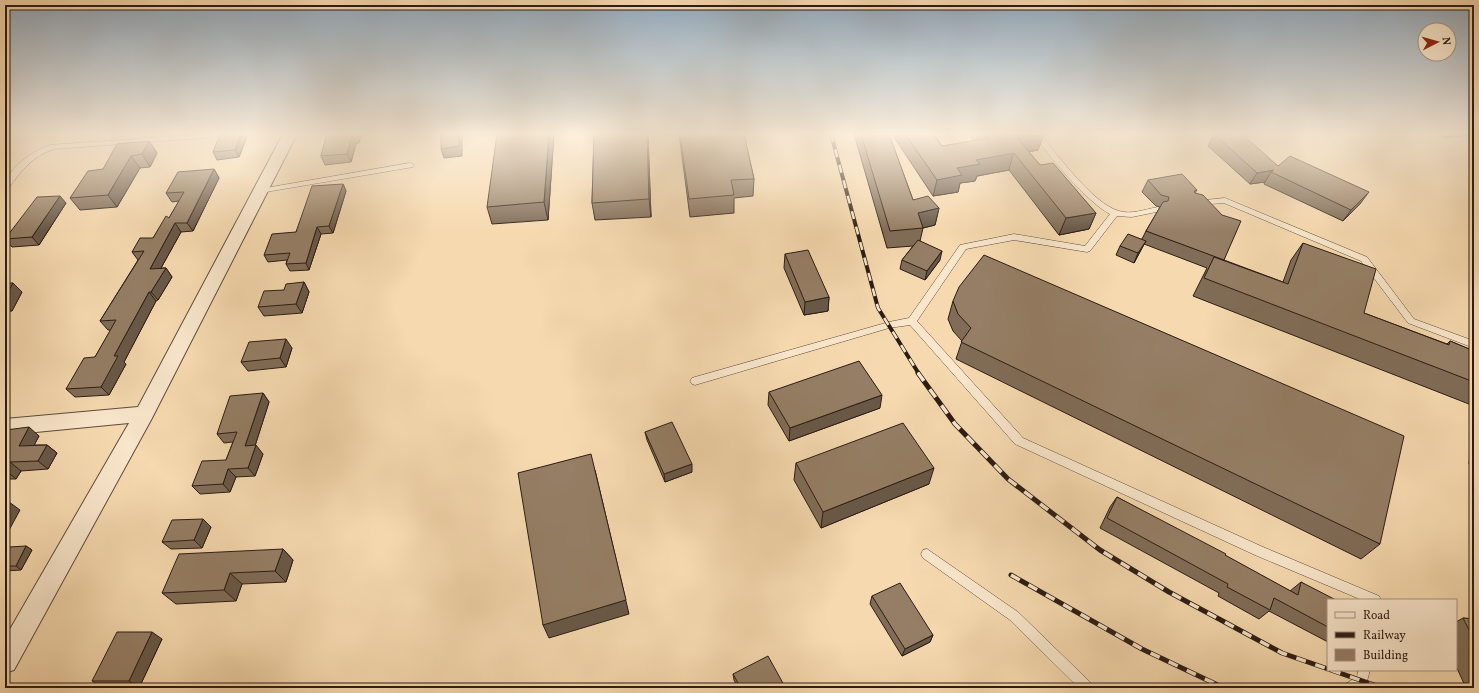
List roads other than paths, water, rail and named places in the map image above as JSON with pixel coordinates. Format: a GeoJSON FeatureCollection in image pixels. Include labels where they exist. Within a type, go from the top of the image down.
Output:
{"type":"FeatureCollection","features":[{"type":"Feature","properties":{"kind":"street"},"geometry":{"type":"LineString","coordinates":[[5,661],[144,414],[273,166]]}},
{"type":"Feature","properties":{"kind":"street"},"geometry":{"type":"LineString","coordinates":[[5,427],[144,414]]}},
{"type":"Feature","properties":{"kind":"lane"},"geometry":{"type":"LineString","coordinates":[[5,187],[22,166]]}},
{"type":"Feature","properties":{"kind":"lane"},"geometry":{"type":"LineString","coordinates":[[260,191],[402,166]]}},
{"type":"Feature","properties":{"kind":"lane"},"geometry":{"type":"LineString","coordinates":[[1066,166],[1100,205],[1115,213],[1131,214],[1158,209]]}},
{"type":"Feature","properties":{"kind":"lane"},"geometry":{"type":"LineString","coordinates":[[1194,203],[1225,200],[1364,258],[1411,321],[1474,345]]}},
{"type":"Feature","properties":{"kind":"lane"},"geometry":{"type":"LineString","coordinates":[[695,381],[889,325],[912,321],[963,247],[1014,237],[1087,249],[1115,213]]}},
{"type":"Feature","properties":{"kind":"lane"},"geometry":{"type":"LineString","coordinates":[[912,321],[1019,441],[1259,551],[1373,599]]}},
{"type":"Feature","properties":{"kind":"lane"},"geometry":{"type":"LineString","coordinates":[[927,554],[1014,616],[1088,688]]}},
{"type":"Feature","properties":{"kind":"lane"},"geometry":{"type":"LineString","coordinates":[[1349,688],[1362,681],[1364,671]]}},
{"type":"Feature","properties":{"kind":"railway"},"geometry":{"type":"LineString","coordinates":[[840,166],[878,308],[919,374]]}},
{"type":"Feature","properties":{"kind":"railway"},"geometry":{"type":"LineString","coordinates":[[918,373],[955,424],[1008,479],[1100,550],[1169,592],[1282,653],[1327,669]]}},
{"type":"Feature","properties":{"kind":"railway"},"geometry":{"type":"LineString","coordinates":[[1011,575],[1142,649],[1224,688]]}},
{"type":"Feature","properties":{"kind":"railway"},"geometry":{"type":"LineString","coordinates":[[1334,671],[1383,688]]}}]}
